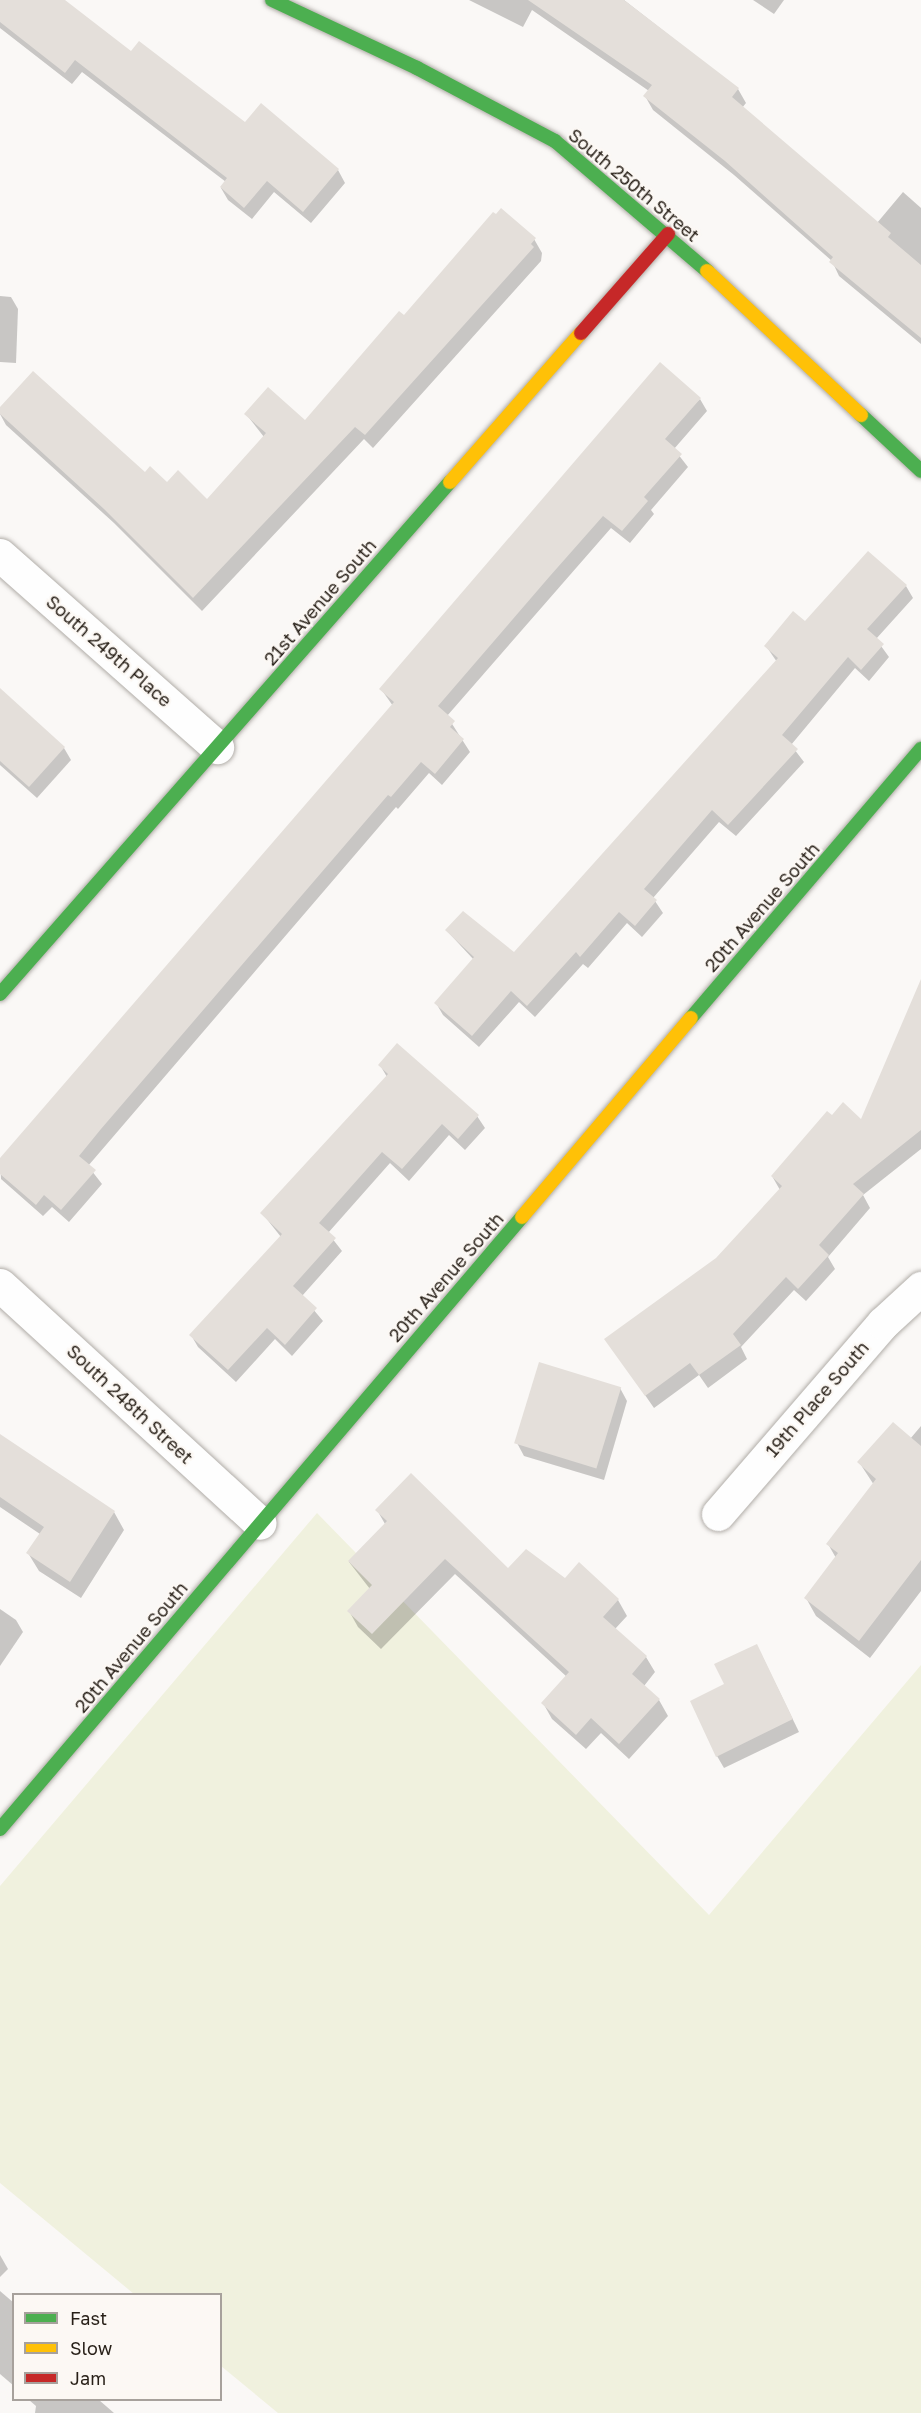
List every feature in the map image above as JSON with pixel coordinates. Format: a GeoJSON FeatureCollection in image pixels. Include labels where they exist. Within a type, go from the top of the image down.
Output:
{"type":"FeatureCollection","features":[{"type":"Feature","properties":{"kind":"street","name":"South 250th Street"},"geometry":{"type":"LineString","coordinates":[[272,0],[417,68],[555,141],[668,234],[921,471]]}},
{"type":"Feature","properties":{"kind":"street","name":"21st Avenue South"},"geometry":{"type":"LineString","coordinates":[[0,994],[668,234]]}},
{"type":"Feature","properties":{"kind":"street","name":"South 249th Place"},"geometry":{"type":"LineString","coordinates":[[0,555],[217,747]]}},
{"type":"Feature","properties":{"kind":"street","name":"20th Avenue South"},"geometry":{"type":"LineString","coordinates":[[0,1829],[921,749]]}},
{"type":"Feature","properties":{"kind":"street","name":"South 248th Street"},"geometry":{"type":"LineString","coordinates":[[0,1285],[260,1523]]}},
{"type":"Feature","properties":{"kind":"street","name":"19th Place South"},"geometry":{"type":"LineString","coordinates":[[718,1514],[883,1323],[921,1288]]}},
{"type":"Feature","properties":{"kind":"green space"},"geometry":{"type":"Polygon","coordinates":[[[317,1513],[709,1915],[921,1665],[921,2413],[278,2413],[222,2367],[222,2293],[133,2293],[0,2183],[0,1886],[317,1513]]]}},
{"type":"Feature","properties":{"kind":"building"},"geometry":{"type":"Polygon","coordinates":[[[0,0],[65,0],[131,51],[139,41],[245,122],[261,103],[339,169],[303,212],[267,181],[244,208],[220,187],[227,178],[75,60],[65,73],[0,22],[0,0]]]}},
{"type":"Feature","properties":{"kind":"building"},"geometry":{"type":"Polygon","coordinates":[[[528,0],[624,0],[739,88],[732,97],[891,233],[888,237],[921,265],[921,338],[829,262],[833,257],[725,161],[643,96],[652,85],[528,0]]]}},
{"type":"Feature","properties":{"kind":"building"},"geometry":{"type":"Polygon","coordinates":[[[501,208],[536,238],[531,244],[534,247],[365,435],[355,427],[193,598],[104,509],[0,414],[0,407],[33,371],[145,472],[150,466],[167,482],[178,470],[207,499],[266,433],[244,414],[268,387],[305,420],[399,311],[404,315],[493,212],[496,214],[501,208]]]}},
{"type":"Feature","properties":{"kind":"building"},"geometry":{"type":"Polygon","coordinates":[[[660,362],[701,398],[665,439],[682,454],[644,497],[648,501],[622,531],[603,516],[550,576],[438,706],[455,721],[450,727],[464,739],[435,774],[421,762],[391,797],[388,795],[101,1129],[79,1156],[96,1170],[61,1210],[44,1195],[36,1205],[0,1174],[0,1158],[394,702],[379,689],[660,362]]]}},
{"type":"Feature","properties":{"kind":"building"},"geometry":{"type":"Polygon","coordinates":[[[868,551],[907,585],[867,629],[884,644],[861,670],[848,657],[782,735],[798,749],[728,825],[712,810],[644,889],[657,900],[635,926],[619,912],[580,957],[576,952],[527,1006],[511,991],[472,1036],[434,1003],[474,957],[445,930],[463,911],[514,952],[778,658],[764,646],[793,611],[805,621],[868,551]]]}},
{"type":"Feature","properties":{"kind":"building"},"geometry":{"type":"Polygon","coordinates":[[[0,688],[65,747],[29,787],[0,761],[0,688]]]}},
{"type":"Feature","properties":{"kind":"building"},"geometry":{"type":"Polygon","coordinates":[[[921,979],[921,1130],[853,1184],[864,1194],[819,1245],[829,1255],[798,1289],[786,1277],[733,1334],[741,1345],[699,1375],[690,1363],[645,1396],[604,1339],[716,1258],[782,1186],[771,1176],[827,1111],[832,1115],[843,1102],[861,1119],[921,979]]]}},
{"type":"Feature","properties":{"kind":"building"},"geometry":{"type":"Polygon","coordinates":[[[397,1043],[479,1115],[458,1139],[442,1124],[402,1169],[382,1152],[319,1223],[336,1238],[293,1286],[317,1308],[285,1345],[267,1328],[228,1370],[189,1335],[282,1234],[260,1213],[388,1074],[378,1065],[397,1043]]]}},
{"type":"Feature","properties":{"kind":"building"},"geometry":{"type":"Polygon","coordinates":[[[539,1362],[621,1387],[596,1468],[514,1443],[539,1362]]]}},
{"type":"Feature","properties":{"kind":"building"},"geometry":{"type":"Polygon","coordinates":[[[893,1422],[921,1446],[921,1560],[859,1641],[804,1598],[838,1553],[826,1544],[876,1479],[857,1462],[893,1422]]]}},
{"type":"Feature","properties":{"kind":"building"},"geometry":{"type":"Polygon","coordinates":[[[0,1434],[115,1511],[70,1582],[26,1553],[44,1527],[0,1497],[0,1434]]]}},
{"type":"Feature","properties":{"kind":"building"},"geometry":{"type":"Polygon","coordinates":[[[411,1473],[508,1568],[526,1549],[565,1578],[579,1562],[619,1599],[603,1617],[647,1656],[632,1674],[660,1699],[619,1744],[591,1718],[576,1735],[541,1703],[569,1672],[445,1559],[372,1634],[347,1611],[372,1585],[348,1561],[387,1521],[375,1510],[411,1473]]]}},
{"type":"Feature","properties":{"kind":"building"},"geometry":{"type":"Polygon","coordinates":[[[757,1644],[793,1719],[716,1757],[690,1701],[724,1684],[714,1664],[757,1644]]]}},
{"type":"Feature","properties":{"kind":"traffic: fast"},"geometry":{"type":"LineString","coordinates":[[272,0],[417,68],[555,141],[707,271]]}},
{"type":"Feature","properties":{"kind":"traffic: fast"},"geometry":{"type":"LineString","coordinates":[[861,415],[921,471]]}},
{"type":"Feature","properties":{"kind":"traffic: fast"},"geometry":{"type":"LineString","coordinates":[[0,994],[450,482]]}},
{"type":"Feature","properties":{"kind":"traffic: fast"},"geometry":{"type":"LineString","coordinates":[[691,1018],[921,749]]}},
{"type":"Feature","properties":{"kind":"traffic: fast"},"geometry":{"type":"LineString","coordinates":[[0,1829],[522,1217]]}},
{"type":"Feature","properties":{"kind":"traffic: slow"},"geometry":{"type":"LineString","coordinates":[[707,271],[861,415]]}},
{"type":"Feature","properties":{"kind":"traffic: slow"},"geometry":{"type":"LineString","coordinates":[[450,482],[581,333]]}},
{"type":"Feature","properties":{"kind":"traffic: slow"},"geometry":{"type":"LineString","coordinates":[[522,1217],[691,1018]]}},
{"type":"Feature","properties":{"kind":"traffic: jam"},"geometry":{"type":"LineString","coordinates":[[581,333],[668,234]]}}]}
